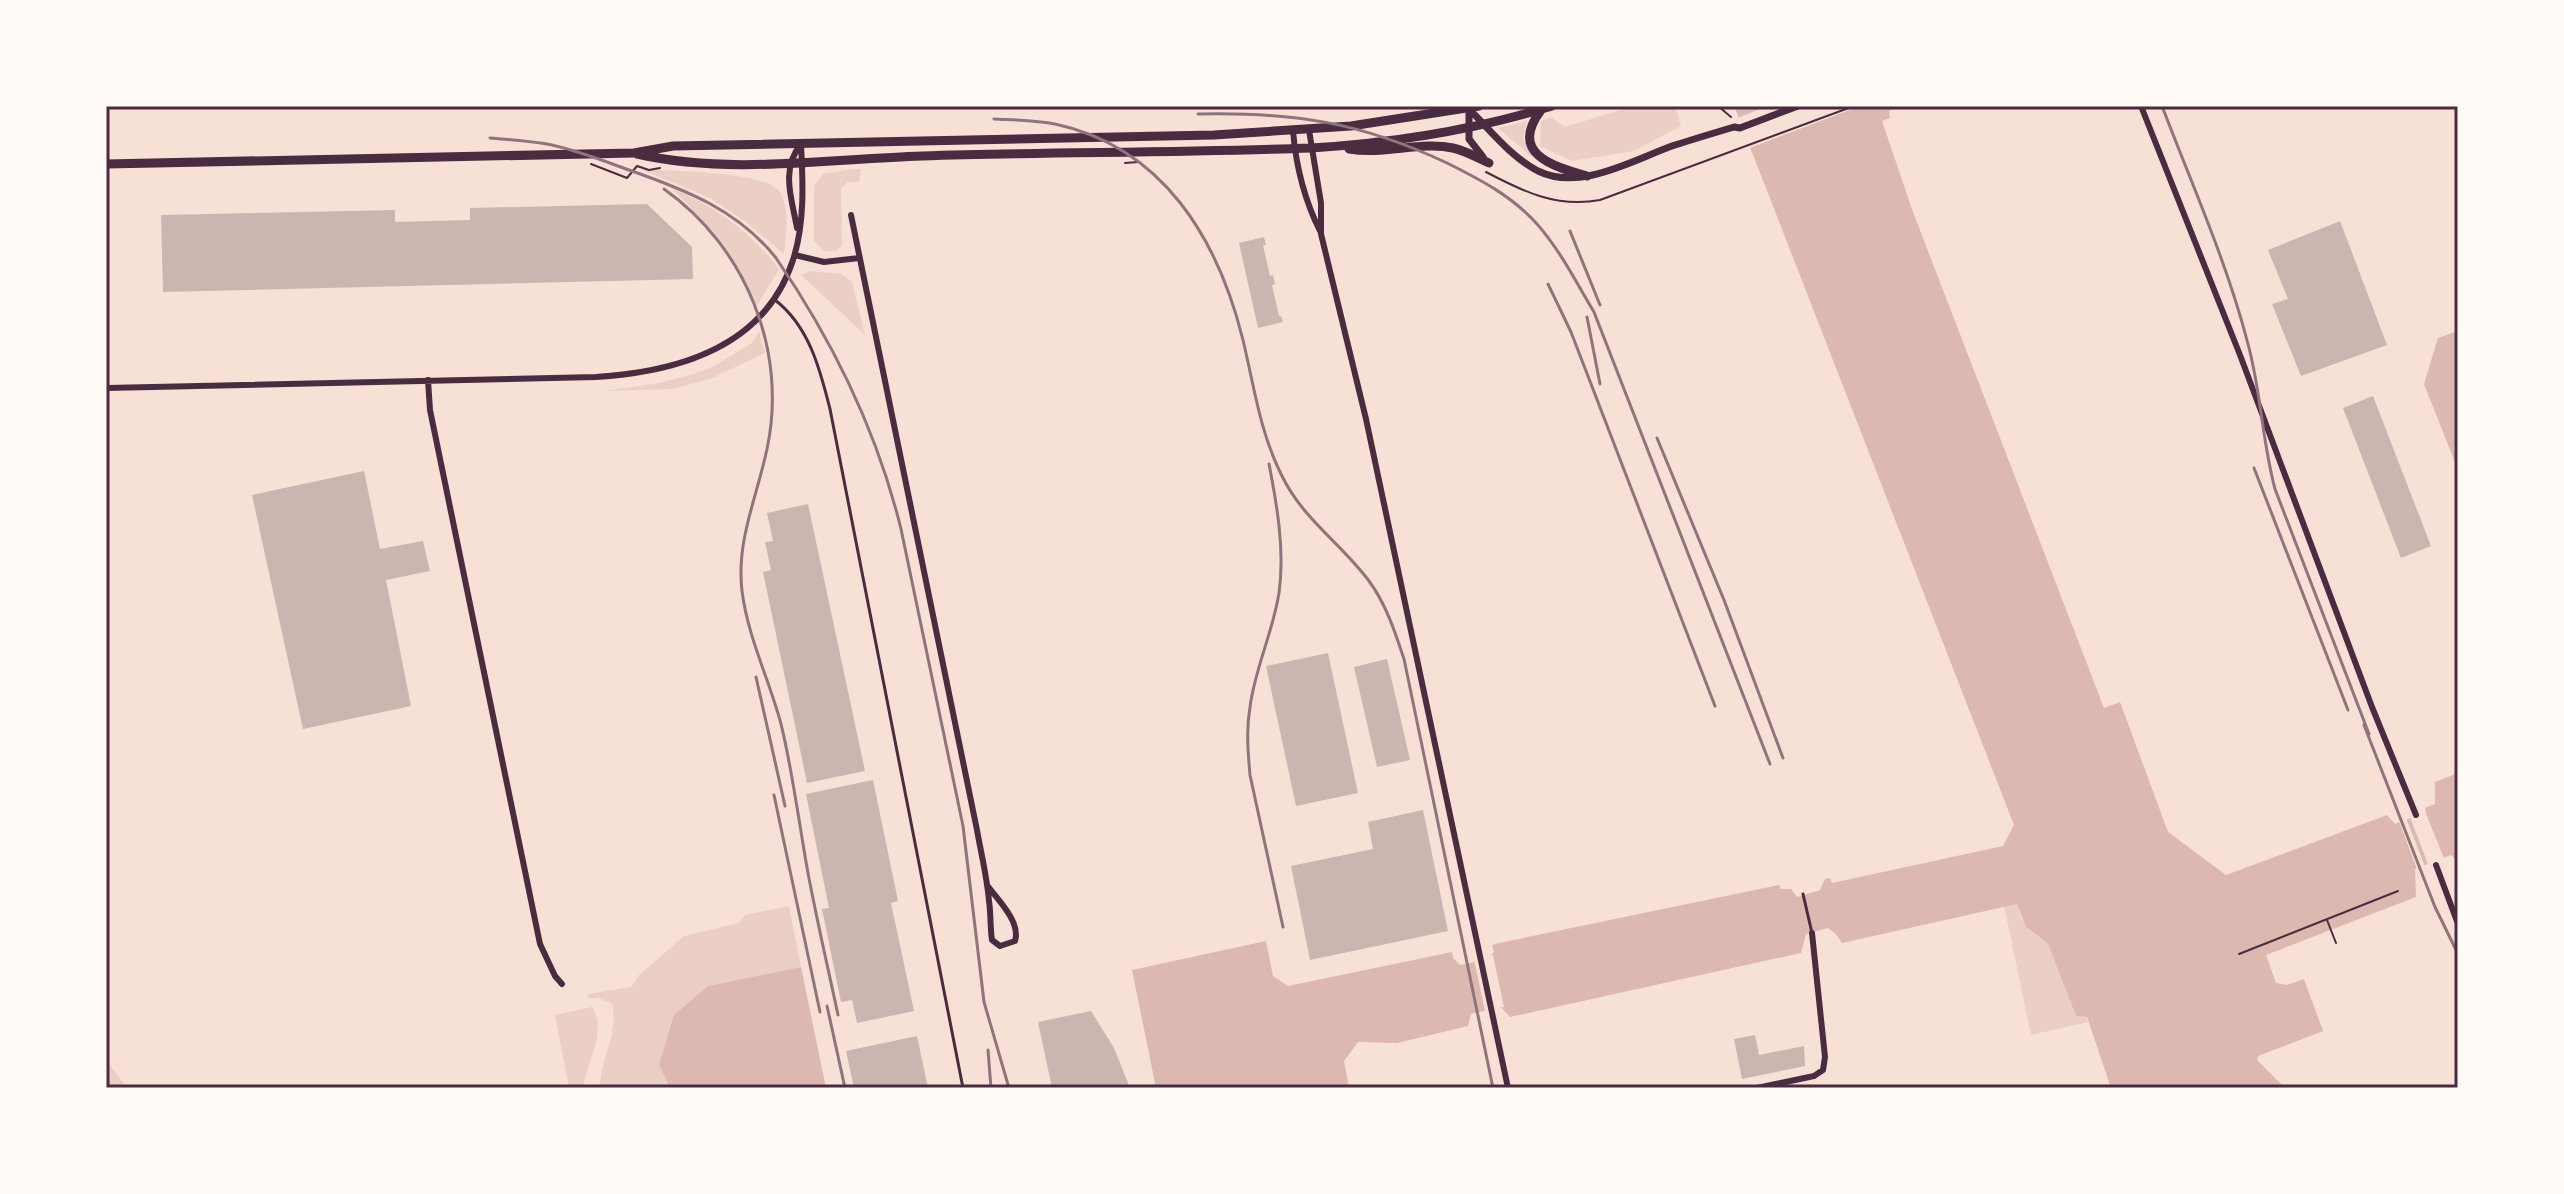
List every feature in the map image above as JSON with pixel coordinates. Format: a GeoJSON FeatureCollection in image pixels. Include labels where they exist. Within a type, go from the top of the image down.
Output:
{"type":"FeatureCollection","features":[{"type":"Feature","properties":{"kind":"main road"},"geometry":{"type":"LineString","coordinates":[[106,164],[634,153],[673,146],[1172,137],[1309,130],[1474,107]]}},
{"type":"Feature","properties":{"kind":"main road"},"geometry":{"type":"LineString","coordinates":[[634,153],[671,161],[802,162],[942,155],[1311,148],[1468,127],[1547,107]]}},
{"type":"Feature","properties":{"kind":"main road"},"geometry":{"type":"LineString","coordinates":[[1547,107],[1530,130],[1532,148],[1548,163],[1587,176]]}},
{"type":"Feature","properties":{"kind":"main road"},"geometry":{"type":"LineString","coordinates":[[1334,146],[1384,151],[1444,147],[1464,151],[1489,163]]}},
{"type":"Feature","properties":{"kind":"street"},"geometry":{"type":"LineString","coordinates":[[1474,107],[1484,124],[1515,155],[1537,170],[1557,177],[1587,176],[1674,145],[1740,128],[1798,106]]}},
{"type":"Feature","properties":{"kind":"street"},"geometry":{"type":"LineString","coordinates":[[2141,106],[2416,815]]}},
{"type":"Feature","properties":{"kind":"street"},"geometry":{"type":"LineString","coordinates":[[1474,107],[1468,127],[1471,144],[1489,163]]}},
{"type":"Feature","properties":{"kind":"street"},"geometry":{"type":"LineString","coordinates":[[1309,130],[1321,203],[1321,234]]}},
{"type":"Feature","properties":{"kind":"street"},"geometry":{"type":"LineString","coordinates":[[1293,131],[1307,206],[1321,234],[1366,419],[1508,1088]]}},
{"type":"Feature","properties":{"kind":"street"},"geometry":{"type":"LineString","coordinates":[[106,388],[608,376],[670,366],[709,353],[753,323],[773,299],[795,255],[803,203],[801,144]]}},
{"type":"Feature","properties":{"kind":"street"},"geometry":{"type":"LineString","coordinates":[[798,235],[789,162],[801,144]]}},
{"type":"Feature","properties":{"kind":"street"},"geometry":{"type":"LineString","coordinates":[[851,215],[987,885],[992,940],[1000,946],[1007,945],[1015,941],[1015,925],[987,885]]}},
{"type":"Feature","properties":{"kind":"street"},"geometry":{"type":"LineString","coordinates":[[795,255],[824,262],[859,258]]}},
{"type":"Feature","properties":{"kind":"street"},"geometry":{"type":"LineString","coordinates":[[428,380],[430,410],[540,944],[562,984]]}},
{"type":"Feature","properties":{"kind":"street"},"geometry":{"type":"LineString","coordinates":[[2436,865],[2458,924]]}},
{"type":"Feature","properties":{"kind":"street"},"geometry":{"type":"LineString","coordinates":[[1757,1088],[1814,1076],[1823,1070],[1825,1057],[1812,933]]}},
{"type":"Feature","properties":{"kind":"lane"},"geometry":{"type":"LineString","coordinates":[[773,299],[785,309],[806,338],[815,356],[830,409],[963,1088]]}},
{"type":"Feature","properties":{"kind":"lane"},"geometry":{"type":"LineString","coordinates":[[1803,894],[1812,933]]}},
{"type":"Feature","properties":{"kind":"path"},"geometry":{"type":"LineString","coordinates":[[1718,106],[1732,120]]}},
{"type":"Feature","properties":{"kind":"path"},"geometry":{"type":"LineString","coordinates":[[1519,190],[1561,202],[1582,203],[1609,198],[1854,106]]}},
{"type":"Feature","properties":{"kind":"path"},"geometry":{"type":"LineString","coordinates":[[589,163],[627,178],[637,166],[658,170],[671,161]]}},
{"type":"Feature","properties":{"kind":"path"},"geometry":{"type":"LineString","coordinates":[[2239,954],[2398,891]]}},
{"type":"Feature","properties":{"kind":"path"},"geometry":{"type":"LineString","coordinates":[[2327,919],[2336,943]]}},
{"type":"Feature","properties":{"kind":"shaded area"},"geometry":{"type":"Polygon","coordinates":[[[1633,106],[1675,106],[1681,126],[1634,151],[1572,161],[1540,146],[1541,121],[1551,117],[1565,127],[1633,106]]]}},
{"type":"Feature","properties":{"kind":"shaded area"},"geometry":{"type":"Polygon","coordinates":[[[1734,106],[1899,106],[1889,111],[1890,118],[1882,121],[1913,212],[2104,708],[2120,702],[2168,832],[2226,875],[2387,815],[2395,824],[2426,812],[2425,808],[2435,804],[2435,782],[2458,773],[2458,862],[2451,855],[2415,869],[2416,897],[2266,955],[2276,983],[2287,985],[2304,979],[2323,1031],[2258,1056],[2257,1060],[2285,1088],[2111,1088],[2087,1017],[2076,1016],[2048,944],[2026,927],[2017,904],[1842,943],[1828,928],[1806,934],[1801,953],[1510,1017],[1501,1007],[1471,1014],[1468,1026],[1397,1043],[1358,1042],[1344,1061],[1349,1088],[1156,1088],[1132,970],[1266,941],[1273,976],[1288,986],[1452,952],[1460,965],[1488,959],[1494,952],[1492,945],[1499,943],[1779,885],[1781,889],[1791,889],[1797,897],[1820,890],[1825,879],[1830,878],[1832,883],[2003,846],[2014,825],[1734,106]]]}},
{"type":"Feature","properties":{"kind":"shaded area"},"geometry":{"type":"Polygon","coordinates":[[[1527,121],[1523,139],[1534,159],[1498,128],[1527,121]]]}},
{"type":"Feature","properties":{"kind":"shaded area"},"geometry":{"type":"Polygon","coordinates":[[[640,169],[737,176],[771,185],[780,192],[785,206],[784,254],[746,222],[710,198],[640,169]]]}},
{"type":"Feature","properties":{"kind":"shaded area"},"geometry":{"type":"Polygon","coordinates":[[[861,169],[859,182],[848,182],[841,188],[842,246],[835,251],[824,251],[814,241],[814,186],[823,174],[861,169]]]}},
{"type":"Feature","properties":{"kind":"shaded area"},"geometry":{"type":"Polygon","coordinates":[[[670,187],[730,220],[756,242],[779,269],[757,306],[720,242],[670,187]]]}},
{"type":"Feature","properties":{"kind":"shaded area"},"geometry":{"type":"Polygon","coordinates":[[[811,271],[841,274],[852,282],[865,335],[801,275],[811,271]]]}},
{"type":"Feature","properties":{"kind":"shaded area"},"geometry":{"type":"Polygon","coordinates":[[[759,331],[765,353],[710,379],[672,389],[606,391],[694,374],[752,343],[759,331]]]}},
{"type":"Feature","properties":{"kind":"shaded area"},"geometry":{"type":"Polygon","coordinates":[[[2458,331],[2458,470],[2424,384],[2438,338],[2458,331]]]}},
{"type":"Feature","properties":{"kind":"shaded area"},"geometry":{"type":"Polygon","coordinates":[[[2018,903],[2021,917],[2031,932],[2048,944],[2076,1016],[2086,1017],[2088,1022],[2031,1035],[2004,906],[2018,903]]]}},
{"type":"Feature","properties":{"kind":"shaded area"},"geometry":{"type":"Polygon","coordinates":[[[789,906],[801,967],[708,986],[659,1065],[670,1088],[600,1088],[613,1025],[612,1004],[599,998],[588,998],[587,994],[631,987],[639,975],[684,936],[739,923],[745,915],[789,906]]]}},
{"type":"Feature","properties":{"kind":"shaded area"},"geometry":{"type":"Polygon","coordinates":[[[801,967],[826,1088],[670,1088],[659,1065],[674,1015],[708,986],[801,967]]]}},
{"type":"Feature","properties":{"kind":"shaded area"},"geometry":{"type":"Polygon","coordinates":[[[592,1007],[598,1027],[595,1047],[583,1088],[569,1088],[555,1015],[592,1007]]]}},
{"type":"Feature","properties":{"kind":"shaded area"},"geometry":{"type":"Polygon","coordinates":[[[106,1059],[127,1088],[106,1088],[106,1059]]]}},
{"type":"Feature","properties":{"kind":"pier"},"geometry":{"type":"Polygon","coordinates":[[[1768,106],[1860,106],[1747,149],[1733,114],[1737,118],[1768,106]]]}},
{"type":"Feature","properties":{"kind":"pier"},"geometry":{"type":"Polygon","coordinates":[[[2425,811],[2445,861],[2429,867],[2410,817],[2425,811]]]}},
{"type":"Feature","properties":{"kind":"pier"},"geometry":{"type":"Polygon","coordinates":[[[2406,818],[2426,869],[2418,872],[2399,821],[2406,818]]]}},
{"type":"Feature","properties":{"kind":"pier"},"geometry":{"type":"Polygon","coordinates":[[[1493,955],[1504,1007],[1485,1011],[1474,959],[1493,955]]]}},
{"type":"Feature","properties":{"kind":"building"},"geometry":{"type":"Polygon","coordinates":[[[647,204],[692,247],[693,279],[163,292],[161,215],[395,210],[395,222],[470,220],[470,208],[647,204]]]}},
{"type":"Feature","properties":{"kind":"building"},"geometry":{"type":"Polygon","coordinates":[[[2340,221],[2387,345],[2301,376],[2272,304],[2288,299],[2268,250],[2340,221]]]}},
{"type":"Feature","properties":{"kind":"building"},"geometry":{"type":"Polygon","coordinates":[[[1264,237],[1266,245],[1263,245],[1283,322],[1258,328],[1239,243],[1264,237]]]}},
{"type":"Feature","properties":{"kind":"building"},"geometry":{"type":"Polygon","coordinates":[[[2373,396],[2431,546],[2401,558],[2343,408],[2373,396]]]}},
{"type":"Feature","properties":{"kind":"building"},"geometry":{"type":"Polygon","coordinates":[[[364,471],[380,549],[423,541],[430,571],[386,580],[411,706],[303,729],[252,495],[364,471]]]}},
{"type":"Feature","properties":{"kind":"building"},"geometry":{"type":"Polygon","coordinates":[[[808,504],[865,771],[807,783],[763,572],[771,570],[765,542],[773,541],[767,513],[808,504]]]}},
{"type":"Feature","properties":{"kind":"building"},"geometry":{"type":"Polygon","coordinates":[[[1328,653],[1358,793],[1296,806],[1266,666],[1328,653]]]}},
{"type":"Feature","properties":{"kind":"building"},"geometry":{"type":"Polygon","coordinates":[[[1387,659],[1410,760],[1377,767],[1354,667],[1387,659]]]}},
{"type":"Feature","properties":{"kind":"building"},"geometry":{"type":"Polygon","coordinates":[[[873,780],[898,901],[891,903],[914,1011],[857,1023],[852,1000],[841,1002],[822,909],[829,908],[806,794],[873,780]]]}},
{"type":"Feature","properties":{"kind":"building"},"geometry":{"type":"Polygon","coordinates":[[[1423,810],[1448,931],[1310,960],[1291,866],[1373,849],[1368,822],[1423,810]]]}},
{"type":"Feature","properties":{"kind":"building"},"geometry":{"type":"Polygon","coordinates":[[[1091,1011],[1114,1048],[1130,1088],[1052,1088],[1038,1022],[1091,1011]]]}},
{"type":"Feature","properties":{"kind":"building"},"geometry":{"type":"Polygon","coordinates":[[[1755,1035],[1759,1055],[1804,1046],[1805,1066],[1742,1079],[1734,1039],[1755,1035]]]}},
{"type":"Feature","properties":{"kind":"building"},"geometry":{"type":"Polygon","coordinates":[[[917,1036],[928,1088],[854,1088],[846,1051],[917,1036]]]}},
{"type":"Feature","properties":{"kind":"railway"},"geometry":{"type":"LineString","coordinates":[[2162,106],[2240,313],[2275,489],[2369,734]]}},
{"type":"Feature","properties":{"kind":"railway"},"geometry":{"type":"LineString","coordinates":[[1198,114],[1296,118],[1326,122],[1385,138],[1484,182],[1507,197],[1537,224],[1560,255],[1594,312],[1770,764]]}},
{"type":"Feature","properties":{"kind":"railway"},"geometry":{"type":"LineString","coordinates":[[994,119],[1055,124],[1093,136],[1126,153],[1155,176],[1180,203],[1201,233],[1232,303],[1263,425],[1281,474],[1300,505],[1369,581],[1385,609],[1401,649],[1493,1088]]}},
{"type":"Feature","properties":{"kind":"railway"},"geometry":{"type":"LineString","coordinates":[[490,138],[544,144],[582,153],[671,185],[728,214],[776,258],[834,354],[866,422],[901,529],[963,826],[984,1002],[1009,1088]]}},
{"type":"Feature","properties":{"kind":"railway"},"geometry":{"type":"LineString","coordinates":[[664,189],[693,213],[718,240],[754,304],[765,339],[771,375],[772,412],[767,449],[742,554],[742,591],[749,625],[785,742],[811,891],[838,1015]]}},
{"type":"Feature","properties":{"kind":"railway"},"geometry":{"type":"LineString","coordinates":[[1570,231],[1600,305]]}},
{"type":"Feature","properties":{"kind":"railway"},"geometry":{"type":"LineString","coordinates":[[1548,284],[1571,332],[1715,706]]}},
{"type":"Feature","properties":{"kind":"railway"},"geometry":{"type":"LineString","coordinates":[[1587,317],[1600,384]]}},
{"type":"Feature","properties":{"kind":"railway"},"geometry":{"type":"LineString","coordinates":[[1657,438],[1724,600],[1783,758]]}},
{"type":"Feature","properties":{"kind":"railway"},"geometry":{"type":"LineString","coordinates":[[1269,464],[1279,528],[1281,577],[1276,607],[1252,693],[1248,741],[1250,775],[1283,927]]}},
{"type":"Feature","properties":{"kind":"railway"},"geometry":{"type":"LineString","coordinates":[[2254,468],[2348,710]]}},
{"type":"Feature","properties":{"kind":"railway"},"geometry":{"type":"LineString","coordinates":[[756,677],[785,806]]}},
{"type":"Feature","properties":{"kind":"railway"},"geometry":{"type":"LineString","coordinates":[[2364,725],[2435,907],[2458,954]]}},
{"type":"Feature","properties":{"kind":"railway"},"geometry":{"type":"LineString","coordinates":[[774,795],[820,1012]]}},
{"type":"Feature","properties":{"kind":"railway"},"geometry":{"type":"LineString","coordinates":[[827,1006],[845,1088]]}},
{"type":"Feature","properties":{"kind":"railway"},"geometry":{"type":"LineString","coordinates":[[988,1050],[991,1088]]}}]}
